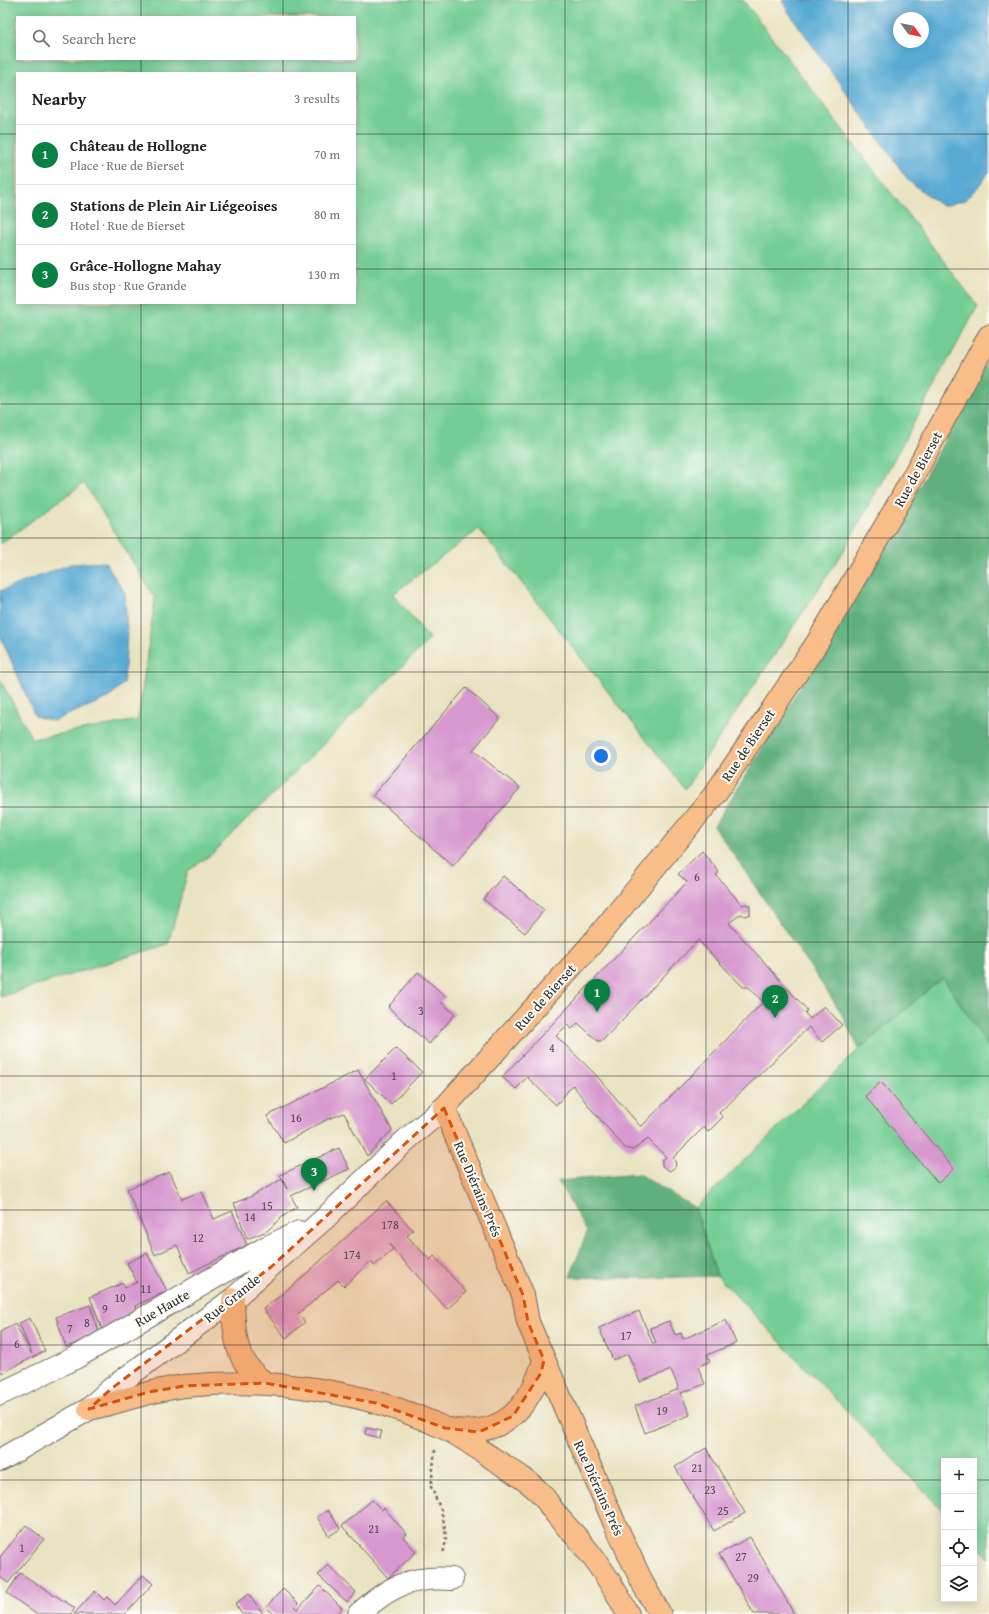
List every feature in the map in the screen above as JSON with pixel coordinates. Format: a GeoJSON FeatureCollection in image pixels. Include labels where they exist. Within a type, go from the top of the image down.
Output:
{"type":"FeatureCollection","features":[{"type":"Feature","properties":{"kind":"main road","name":"Rue de Bierset"},"geometry":{"type":"LineString","coordinates":[[444,1108],[590,946],[715,794],[817,643],[905,492],[989,336]]}},
{"type":"Feature","properties":{"kind":"main road","name":"Rue Diérains Prés"},"geometry":{"type":"LineString","coordinates":[[444,1108],[523,1295],[528,1322],[544,1360],[614,1522],[644,1586],[660,1614]]}},
{"type":"Feature","properties":{"kind":"main road"},"geometry":{"type":"LineString","coordinates":[[233,1299],[234,1325],[238,1350],[255,1376],[265,1383]]}},
{"type":"Feature","properties":{"kind":"main road"},"geometry":{"type":"LineString","coordinates":[[89,1409],[116,1403],[149,1392],[184,1386],[265,1383],[326,1391],[376,1403],[445,1428],[464,1432],[479,1432],[497,1425],[513,1416],[520,1408],[541,1373],[544,1360]]}},
{"type":"Feature","properties":{"kind":"main road"},"geometry":{"type":"LineString","coordinates":[[445,1428],[505,1466],[543,1496],[599,1566],[613,1586],[628,1614]]}},
{"type":"Feature","properties":{"kind":"street","name":"Rue Grande"},"geometry":{"type":"LineString","coordinates":[[0,1460],[89,1409],[115,1385],[233,1299],[322,1220],[406,1140],[444,1108]]}},
{"type":"Feature","properties":{"kind":"street","name":"Rue Haute"},"geometry":{"type":"LineString","coordinates":[[0,1394],[75,1358],[267,1247],[322,1220]]}},
{"type":"Feature","properties":{"kind":"street"},"geometry":{"type":"LineString","coordinates":[[359,1614],[375,1599],[414,1580],[431,1577],[452,1579]]}},
{"type":"Feature","properties":{"kind":"path"},"geometry":{"type":"LineString","coordinates":[[445,1428],[435,1447],[435,1464],[431,1487],[441,1510],[446,1540]]}},
{"type":"Feature","properties":{"kind":"highlighted area"},"geometry":{"type":"Polygon","coordinates":[[[444,1108],[523,1295],[528,1322],[544,1360],[541,1373],[513,1416],[479,1432],[445,1428],[376,1403],[265,1383],[184,1386],[149,1392],[89,1409],[111,1389],[271,1267],[444,1108]]]}},
{"type":"Feature","properties":{"kind":"green space"},"geometry":{"type":"Polygon","coordinates":[[[0,0],[743,0],[978,306],[843,552],[685,789],[479,529],[393,594],[430,639],[212,854],[188,871],[168,944],[0,997],[0,679],[32,739],[138,720],[155,598],[84,483],[0,544],[0,0]]]}},
{"type":"Feature","properties":{"kind":"green space"},"geometry":{"type":"Polygon","coordinates":[[[989,358],[989,1048],[943,977],[859,1049],[839,1009],[714,826],[883,554],[989,358]]]}},
{"type":"Feature","properties":{"kind":"green space"},"geometry":{"type":"Polygon","coordinates":[[[943,977],[989,1048],[989,1558],[977,1546],[977,1458],[941,1458],[941,1509],[717,1276],[695,1208],[859,1049],[943,977]]]}},
{"type":"Feature","properties":{"kind":"green space"},"geometry":{"type":"Polygon","coordinates":[[[639,1174],[695,1208],[717,1276],[646,1278],[570,1277],[587,1232],[558,1181],[639,1174]]]}},
{"type":"Feature","properties":{"kind":"water"},"geometry":{"type":"Polygon","coordinates":[[[782,0],[989,0],[989,172],[977,188],[965,200],[942,206],[909,181],[788,11],[782,0]]]}},
{"type":"Feature","properties":{"kind":"water"},"geometry":{"type":"Polygon","coordinates":[[[105,562],[125,593],[127,633],[124,683],[108,698],[53,721],[35,716],[0,635],[0,591],[71,564],[105,562]]]}},
{"type":"Feature","properties":{"kind":"building"},"geometry":{"type":"Polygon","coordinates":[[[466,688],[500,718],[473,750],[520,788],[453,866],[373,795],[466,688]]]}},
{"type":"Feature","properties":{"kind":"building"},"geometry":{"type":"Polygon","coordinates":[[[702,851],[719,872],[716,875],[742,905],[746,904],[750,906],[750,914],[745,916],[741,914],[729,923],[807,1010],[805,1013],[810,1019],[824,1006],[842,1025],[822,1042],[809,1027],[719,1113],[723,1117],[708,1132],[704,1127],[673,1158],[676,1166],[670,1171],[662,1166],[662,1160],[666,1157],[648,1139],[633,1150],[625,1148],[591,1109],[573,1085],[556,1105],[527,1077],[516,1089],[502,1077],[687,882],[678,874],[702,851]],[[698,940],[602,1041],[598,1041],[578,1023],[572,1029],[567,1025],[556,1036],[595,1074],[641,1127],[763,1002],[749,987],[743,987],[698,940]]]}},
{"type":"Feature","properties":{"kind":"building"},"geometry":{"type":"Polygon","coordinates":[[[503,876],[544,910],[525,933],[483,899],[503,876]]]}},
{"type":"Feature","properties":{"kind":"building"},"geometry":{"type":"Polygon","coordinates":[[[418,972],[446,997],[441,1002],[455,1014],[429,1044],[388,1007],[418,972]]]}},
{"type":"Feature","properties":{"kind":"building"},"geometry":{"type":"Polygon","coordinates":[[[396,1048],[422,1072],[391,1104],[365,1079],[396,1048]]]}},
{"type":"Feature","properties":{"kind":"building"},"geometry":{"type":"Polygon","coordinates":[[[358,1070],[392,1130],[367,1156],[344,1113],[326,1120],[284,1143],[267,1116],[358,1070]]]}},
{"type":"Feature","properties":{"kind":"building"},"geometry":{"type":"Polygon","coordinates":[[[881,1082],[954,1169],[938,1183],[865,1096],[881,1082]]]}},
{"type":"Feature","properties":{"kind":"building"},"geometry":{"type":"Polygon","coordinates":[[[339,1148],[349,1169],[291,1196],[297,1207],[282,1217],[267,1231],[247,1239],[234,1203],[252,1196],[282,1179],[280,1175],[339,1148]]]}},
{"type":"Feature","properties":{"kind":"building"},"geometry":{"type":"Polygon","coordinates":[[[170,1172],[182,1199],[202,1191],[214,1219],[232,1211],[247,1245],[189,1273],[177,1245],[155,1255],[127,1189],[170,1172]]]}},
{"type":"Feature","properties":{"kind":"building"},"geometry":{"type":"Polygon","coordinates":[[[386,1201],[413,1230],[407,1236],[430,1260],[434,1256],[466,1292],[447,1309],[389,1244],[393,1249],[374,1266],[371,1261],[344,1286],[338,1280],[298,1314],[305,1322],[286,1338],[263,1309],[296,1283],[386,1201]]]}},
{"type":"Feature","properties":{"kind":"building"},"geometry":{"type":"Polygon","coordinates":[[[147,1253],[167,1291],[135,1306],[138,1315],[103,1332],[90,1297],[123,1283],[125,1288],[137,1282],[127,1263],[147,1253]]]}},
{"type":"Feature","properties":{"kind":"building"},"geometry":{"type":"Polygon","coordinates":[[[90,1305],[100,1335],[66,1347],[56,1317],[90,1305]]]}},
{"type":"Feature","properties":{"kind":"building"},"geometry":{"type":"Polygon","coordinates":[[[639,1311],[653,1344],[656,1343],[650,1328],[669,1321],[675,1335],[681,1333],[683,1339],[726,1320],[736,1343],[707,1355],[710,1361],[698,1367],[705,1384],[681,1393],[690,1415],[645,1433],[635,1406],[679,1389],[671,1370],[640,1382],[628,1354],[613,1360],[599,1328],[639,1311]]]}},
{"type":"Feature","properties":{"kind":"building"},"geometry":{"type":"Polygon","coordinates":[[[30,1318],[45,1351],[2,1373],[0,1370],[0,1332],[15,1324],[32,1354],[19,1323],[30,1318]]]}},
{"type":"Feature","properties":{"kind":"building"},"geometry":{"type":"Polygon","coordinates":[[[366,1428],[382,1431],[380,1438],[365,1434],[366,1428]]]}},
{"type":"Feature","properties":{"kind":"building"},"geometry":{"type":"Polygon","coordinates":[[[706,1448],[745,1513],[714,1531],[675,1467],[706,1448]]]}},
{"type":"Feature","properties":{"kind":"building"},"geometry":{"type":"Polygon","coordinates":[[[372,1500],[382,1510],[384,1508],[407,1534],[403,1537],[416,1552],[388,1578],[342,1526],[372,1500]]]}},
{"type":"Feature","properties":{"kind":"building"},"geometry":{"type":"Polygon","coordinates":[[[328,1510],[340,1529],[329,1536],[317,1517],[328,1510]]]}},
{"type":"Feature","properties":{"kind":"building"},"geometry":{"type":"Polygon","coordinates":[[[26,1525],[44,1539],[8,1583],[0,1577],[0,1557],[26,1525]]]}},
{"type":"Feature","properties":{"kind":"building"},"geometry":{"type":"Polygon","coordinates":[[[750,1537],[794,1614],[754,1614],[719,1554],[750,1537]]]}},
{"type":"Feature","properties":{"kind":"building"},"geometry":{"type":"Polygon","coordinates":[[[328,1565],[356,1592],[347,1602],[318,1575],[328,1565]]]}},
{"type":"Feature","properties":{"kind":"building"},"geometry":{"type":"Polygon","coordinates":[[[20,1573],[75,1608],[71,1614],[36,1614],[7,1593],[20,1573]]]}},
{"type":"Feature","properties":{"kind":"building"},"geometry":{"type":"Polygon","coordinates":[[[143,1575],[153,1584],[125,1614],[74,1614],[95,1591],[104,1600],[107,1597],[115,1605],[143,1575]]]}},
{"type":"Feature","properties":{"kind":"building"},"geometry":{"type":"Polygon","coordinates":[[[320,1586],[342,1608],[337,1614],[274,1614],[266,1607],[283,1589],[298,1603],[295,1606],[298,1609],[320,1586]]]}},
{"type":"Feature","properties":{"kind":"building"},"geometry":{"type":"Polygon","coordinates":[[[249,1594],[263,1614],[242,1614],[235,1604],[249,1594]]]}},
{"type":"Feature","properties":{"kind":"place","name":"Château de Hollogne"},"geometry":{"type":"Point","coordinates":[597,1012]}},
{"type":"Feature","properties":{"kind":"place","name":"Stations de Plein Air Liégeoises"},"geometry":{"type":"Point","coordinates":[775,1018]}},
{"type":"Feature","properties":{"kind":"place","name":"Grâce-Hollogne Mahay"},"geometry":{"type":"Point","coordinates":[314,1191]}}]}
